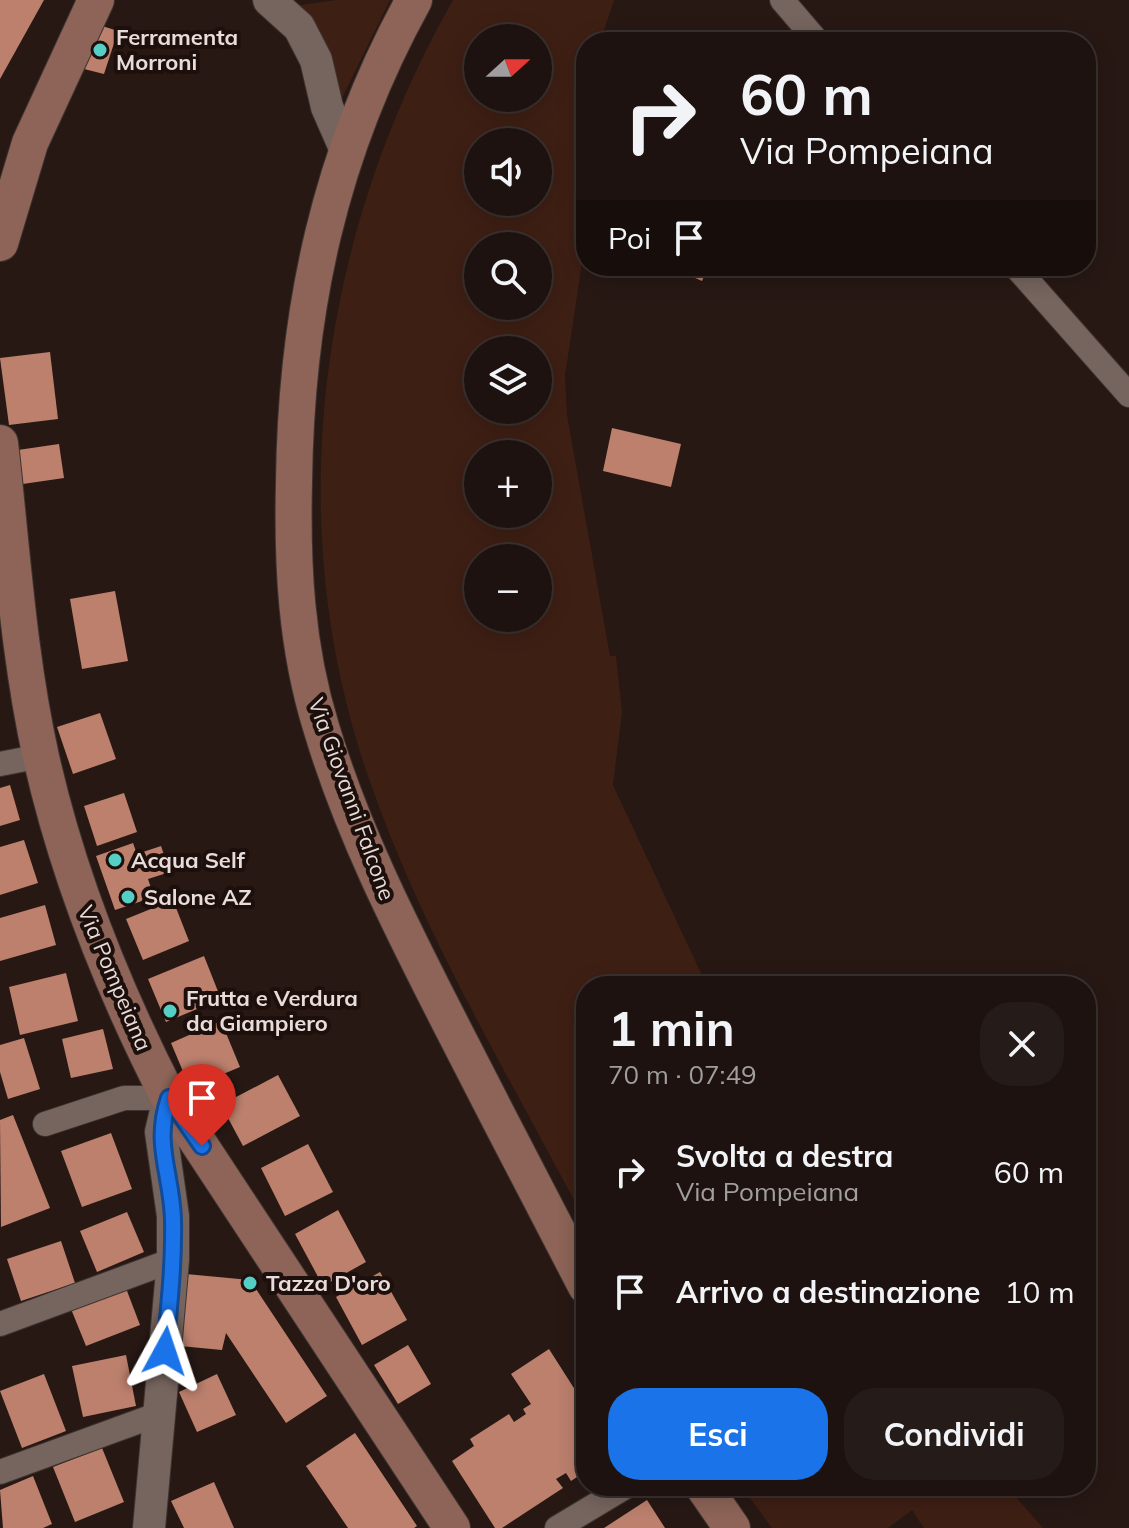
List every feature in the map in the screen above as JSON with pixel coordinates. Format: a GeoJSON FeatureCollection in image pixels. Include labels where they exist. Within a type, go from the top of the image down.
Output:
{"type":"FeatureCollection","features":[{"type":"Feature","properties":{"kind":"main road"},"geometry":{"type":"LineString","coordinates":[[0,243],[30,143],[96,0]]}},
{"type":"Feature","properties":{"kind":"main road","name":"Via Giovanni Falcone"},"geometry":{"type":"LineString","coordinates":[[414,0],[391,42],[345,148],[325,220],[295,399],[292,574],[303,651],[321,727],[383,892],[576,1267]]}},
{"type":"Feature","properties":{"kind":"main road","name":"Via Pompeiana"},"geometry":{"type":"LineString","coordinates":[[0,443],[30,697],[41,756],[74,880],[135,1032],[169,1098],[452,1528]]}},
{"type":"Feature","properties":{"kind":"main road"},"geometry":{"type":"LineString","coordinates":[[710,1496],[732,1528]]}},
{"type":"Feature","properties":{"kind":"street"},"geometry":{"type":"LineString","coordinates":[[269,0],[299,27],[316,60],[327,107],[345,148]]}},
{"type":"Feature","properties":{"kind":"street"},"geometry":{"type":"LineString","coordinates":[[782,0],[809,32]]}},
{"type":"Feature","properties":{"kind":"street"},"geometry":{"type":"LineString","coordinates":[[1024,276],[1129,395]]}},
{"type":"Feature","properties":{"kind":"street"},"geometry":{"type":"LineString","coordinates":[[0,764],[41,756]]}},
{"type":"Feature","properties":{"kind":"street"},"geometry":{"type":"LineString","coordinates":[[45,1124],[124,1098],[169,1098],[161,1132],[173,1216],[173,1260],[149,1528]]}},
{"type":"Feature","properties":{"kind":"street"},"geometry":{"type":"LineString","coordinates":[[0,1324],[173,1260]]}},
{"type":"Feature","properties":{"kind":"street"},"geometry":{"type":"LineString","coordinates":[[0,1472],[159,1414]]}},
{"type":"Feature","properties":{"kind":"street"},"geometry":{"type":"LineString","coordinates":[[557,1528],[610,1496]]}},
{"type":"Feature","properties":{"kind":"shaded area"},"geometry":{"type":"Polygon","coordinates":[[[336,0],[390,0],[341,100],[294,6],[336,0]]]}},
{"type":"Feature","properties":{"kind":"shaded area"},"geometry":{"type":"Polygon","coordinates":[[[453,0],[614,0],[603,32],[576,32],[576,276],[580,276],[565,376],[567,415],[610,656],[616,656],[622,712],[613,785],[702,976],[576,976],[576,1204],[468,1003],[414,891],[368,776],[341,678],[325,579],[321,479],[327,379],[344,280],[371,184],[408,90],[453,0]]]}},
{"type":"Feature","properties":{"kind":"shaded area"},"geometry":{"type":"Polygon","coordinates":[[[748,1496],[1015,1496],[1043,1528],[924,1528],[912,1510],[888,1528],[772,1528],[748,1496]]]}},
{"type":"Feature","properties":{"kind":"building"},"geometry":{"type":"Polygon","coordinates":[[[0,0],[44,0],[0,79],[0,0]]]}},
{"type":"Feature","properties":{"kind":"building","name":"Ferramenta Morroni"},"geometry":{"type":"Polygon","coordinates":[[[99,25],[118,31],[104,74],[80,68],[99,25]]]}},
{"type":"Feature","properties":{"kind":"building"},"geometry":{"type":"Polygon","coordinates":[[[50,352],[58,419],[9,425],[0,358],[50,352]]]}},
{"type":"Feature","properties":{"kind":"building"},"geometry":{"type":"Polygon","coordinates":[[[612,428],[681,444],[671,487],[603,471],[612,428]]]}},
{"type":"Feature","properties":{"kind":"building"},"geometry":{"type":"Polygon","coordinates":[[[59,444],[64,478],[16,485],[11,451],[59,444]]]}},
{"type":"Feature","properties":{"kind":"building"},"geometry":{"type":"Polygon","coordinates":[[[115,591],[128,661],[82,669],[70,599],[115,591]]]}},
{"type":"Feature","properties":{"kind":"building"},"geometry":{"type":"Polygon","coordinates":[[[100,713],[116,759],[73,774],[57,727],[100,713]]]}},
{"type":"Feature","properties":{"kind":"building"},"geometry":{"type":"Polygon","coordinates":[[[10,785],[20,820],[0,826],[0,788],[10,785]]]}},
{"type":"Feature","properties":{"kind":"building"},"geometry":{"type":"Polygon","coordinates":[[[124,793],[137,832],[97,846],[84,806],[124,793]]]}},
{"type":"Feature","properties":{"kind":"building"},"geometry":{"type":"Polygon","coordinates":[[[24,840],[38,883],[0,895],[0,847],[24,840]]]}},
{"type":"Feature","properties":{"kind":"building"},"geometry":{"type":"Polygon","coordinates":[[[133,843],[137,854],[161,846],[170,872],[148,879],[154,897],[115,910],[96,856],[133,843]]]}},
{"type":"Feature","properties":{"kind":"building"},"geometry":{"type":"Polygon","coordinates":[[[173,900],[189,941],[143,960],[126,919],[173,900]]]}},
{"type":"Feature","properties":{"kind":"building"},"geometry":{"type":"Polygon","coordinates":[[[45,905],[56,945],[0,961],[0,918],[45,905]]]}},
{"type":"Feature","properties":{"kind":"building"},"geometry":{"type":"Polygon","coordinates":[[[204,956],[221,999],[166,1022],[148,979],[204,956]]]}},
{"type":"Feature","properties":{"kind":"building"},"geometry":{"type":"Polygon","coordinates":[[[66,973],[78,1021],[20,1035],[9,987],[66,973]]]}},
{"type":"Feature","properties":{"kind":"building"},"geometry":{"type":"Polygon","coordinates":[[[221,1021],[240,1067],[190,1088],[171,1043],[221,1021]]]}},
{"type":"Feature","properties":{"kind":"building"},"geometry":{"type":"Polygon","coordinates":[[[103,1029],[113,1069],[71,1078],[62,1039],[103,1029]]]}},
{"type":"Feature","properties":{"kind":"building"},"geometry":{"type":"Polygon","coordinates":[[[24,1038],[40,1089],[8,1099],[0,1072],[0,1045],[24,1038]]]}},
{"type":"Feature","properties":{"kind":"building"},"geometry":{"type":"Polygon","coordinates":[[[278,1075],[300,1116],[243,1146],[221,1105],[278,1075]]]}},
{"type":"Feature","properties":{"kind":"building"},"geometry":{"type":"Polygon","coordinates":[[[13,1115],[50,1208],[1,1227],[0,1120],[13,1115]]]}},
{"type":"Feature","properties":{"kind":"building"},"geometry":{"type":"Polygon","coordinates":[[[111,1133],[132,1189],[82,1207],[61,1151],[111,1133]]]}},
{"type":"Feature","properties":{"kind":"building"},"geometry":{"type":"Polygon","coordinates":[[[308,1144],[333,1192],[285,1216],[261,1168],[308,1144]]]}},
{"type":"Feature","properties":{"kind":"building"},"geometry":{"type":"Polygon","coordinates":[[[338,1210],[366,1262],[323,1286],[295,1234],[338,1210]]]}},
{"type":"Feature","properties":{"kind":"building"},"geometry":{"type":"Polygon","coordinates":[[[127,1212],[144,1252],[97,1272],[80,1231],[127,1212]]]}},
{"type":"Feature","properties":{"kind":"building"},"geometry":{"type":"Polygon","coordinates":[[[61,1241],[75,1283],[21,1301],[7,1259],[61,1241]]]}},
{"type":"Feature","properties":{"kind":"building"},"geometry":{"type":"Polygon","coordinates":[[[380,1272],[407,1320],[362,1345],[336,1297],[380,1272]]]}},
{"type":"Feature","properties":{"kind":"building"},"geometry":{"type":"Polygon","coordinates":[[[186,1274],[250,1280],[327,1396],[286,1423],[226,1333],[222,1350],[180,1346],[186,1274]]]}},
{"type":"Feature","properties":{"kind":"building"},"geometry":{"type":"Polygon","coordinates":[[[124,1283],[140,1325],[86,1346],[69,1304],[124,1283]]]}},
{"type":"Feature","properties":{"kind":"building"},"geometry":{"type":"Polygon","coordinates":[[[408,1345],[431,1384],[398,1404],[374,1365],[408,1345]]]}},
{"type":"Feature","properties":{"kind":"building"},"geometry":{"type":"Polygon","coordinates":[[[549,1349],[576,1391],[576,1478],[571,1481],[566,1473],[556,1479],[563,1488],[502,1528],[495,1528],[452,1461],[474,1446],[470,1439],[509,1414],[514,1422],[526,1414],[523,1409],[531,1404],[511,1374],[549,1349]]]}},
{"type":"Feature","properties":{"kind":"building"},"geometry":{"type":"Polygon","coordinates":[[[126,1355],[136,1406],[83,1417],[72,1366],[126,1355]]]}},
{"type":"Feature","properties":{"kind":"building"},"geometry":{"type":"Polygon","coordinates":[[[44,1374],[66,1431],[22,1448],[0,1391],[44,1374]]]}},
{"type":"Feature","properties":{"kind":"building"},"geometry":{"type":"Polygon","coordinates":[[[217,1374],[236,1415],[197,1432],[179,1392],[217,1374]]]}},
{"type":"Feature","properties":{"kind":"building"},"geometry":{"type":"Polygon","coordinates":[[[355,1433],[417,1526],[414,1528],[348,1528],[306,1466],[355,1433]]]}},
{"type":"Feature","properties":{"kind":"building"},"geometry":{"type":"Polygon","coordinates":[[[102,1448],[124,1502],[75,1522],[53,1467],[102,1448]]]}},
{"type":"Feature","properties":{"kind":"building"},"geometry":{"type":"Polygon","coordinates":[[[33,1476],[52,1524],[43,1528],[3,1528],[0,1490],[33,1476]]]}},
{"type":"Feature","properties":{"kind":"building"},"geometry":{"type":"Polygon","coordinates":[[[214,1482],[234,1528],[184,1528],[171,1501],[214,1482]]]}},
{"type":"Feature","properties":{"kind":"building"},"geometry":{"type":"Polygon","coordinates":[[[647,1500],[665,1528],[604,1528],[647,1500]]]}},
{"type":"Feature","properties":{"kind":"place","name":"Ferramenta Morroni"},"geometry":{"type":"Point","coordinates":[100,50]}},
{"type":"Feature","properties":{"kind":"place","name":"Acqua Self"},"geometry":{"type":"Point","coordinates":[115,860]}},
{"type":"Feature","properties":{"kind":"place","name":"Salone AZ"},"geometry":{"type":"Point","coordinates":[128,897]}},
{"type":"Feature","properties":{"kind":"place","name":"Frutta e Verdura da Giampiero"},"geometry":{"type":"Point","coordinates":[170,1011]}},
{"type":"Feature","properties":{"kind":"place","name":"Tazza D'oro"},"geometry":{"type":"Point","coordinates":[250,1283]}},
{"type":"Feature","properties":{"kind":"route"},"geometry":{"type":"LineString","coordinates":[[165,1351],[173,1260],[173,1216],[161,1149],[161,1132],[169,1098],[202,1146]]}}]}
